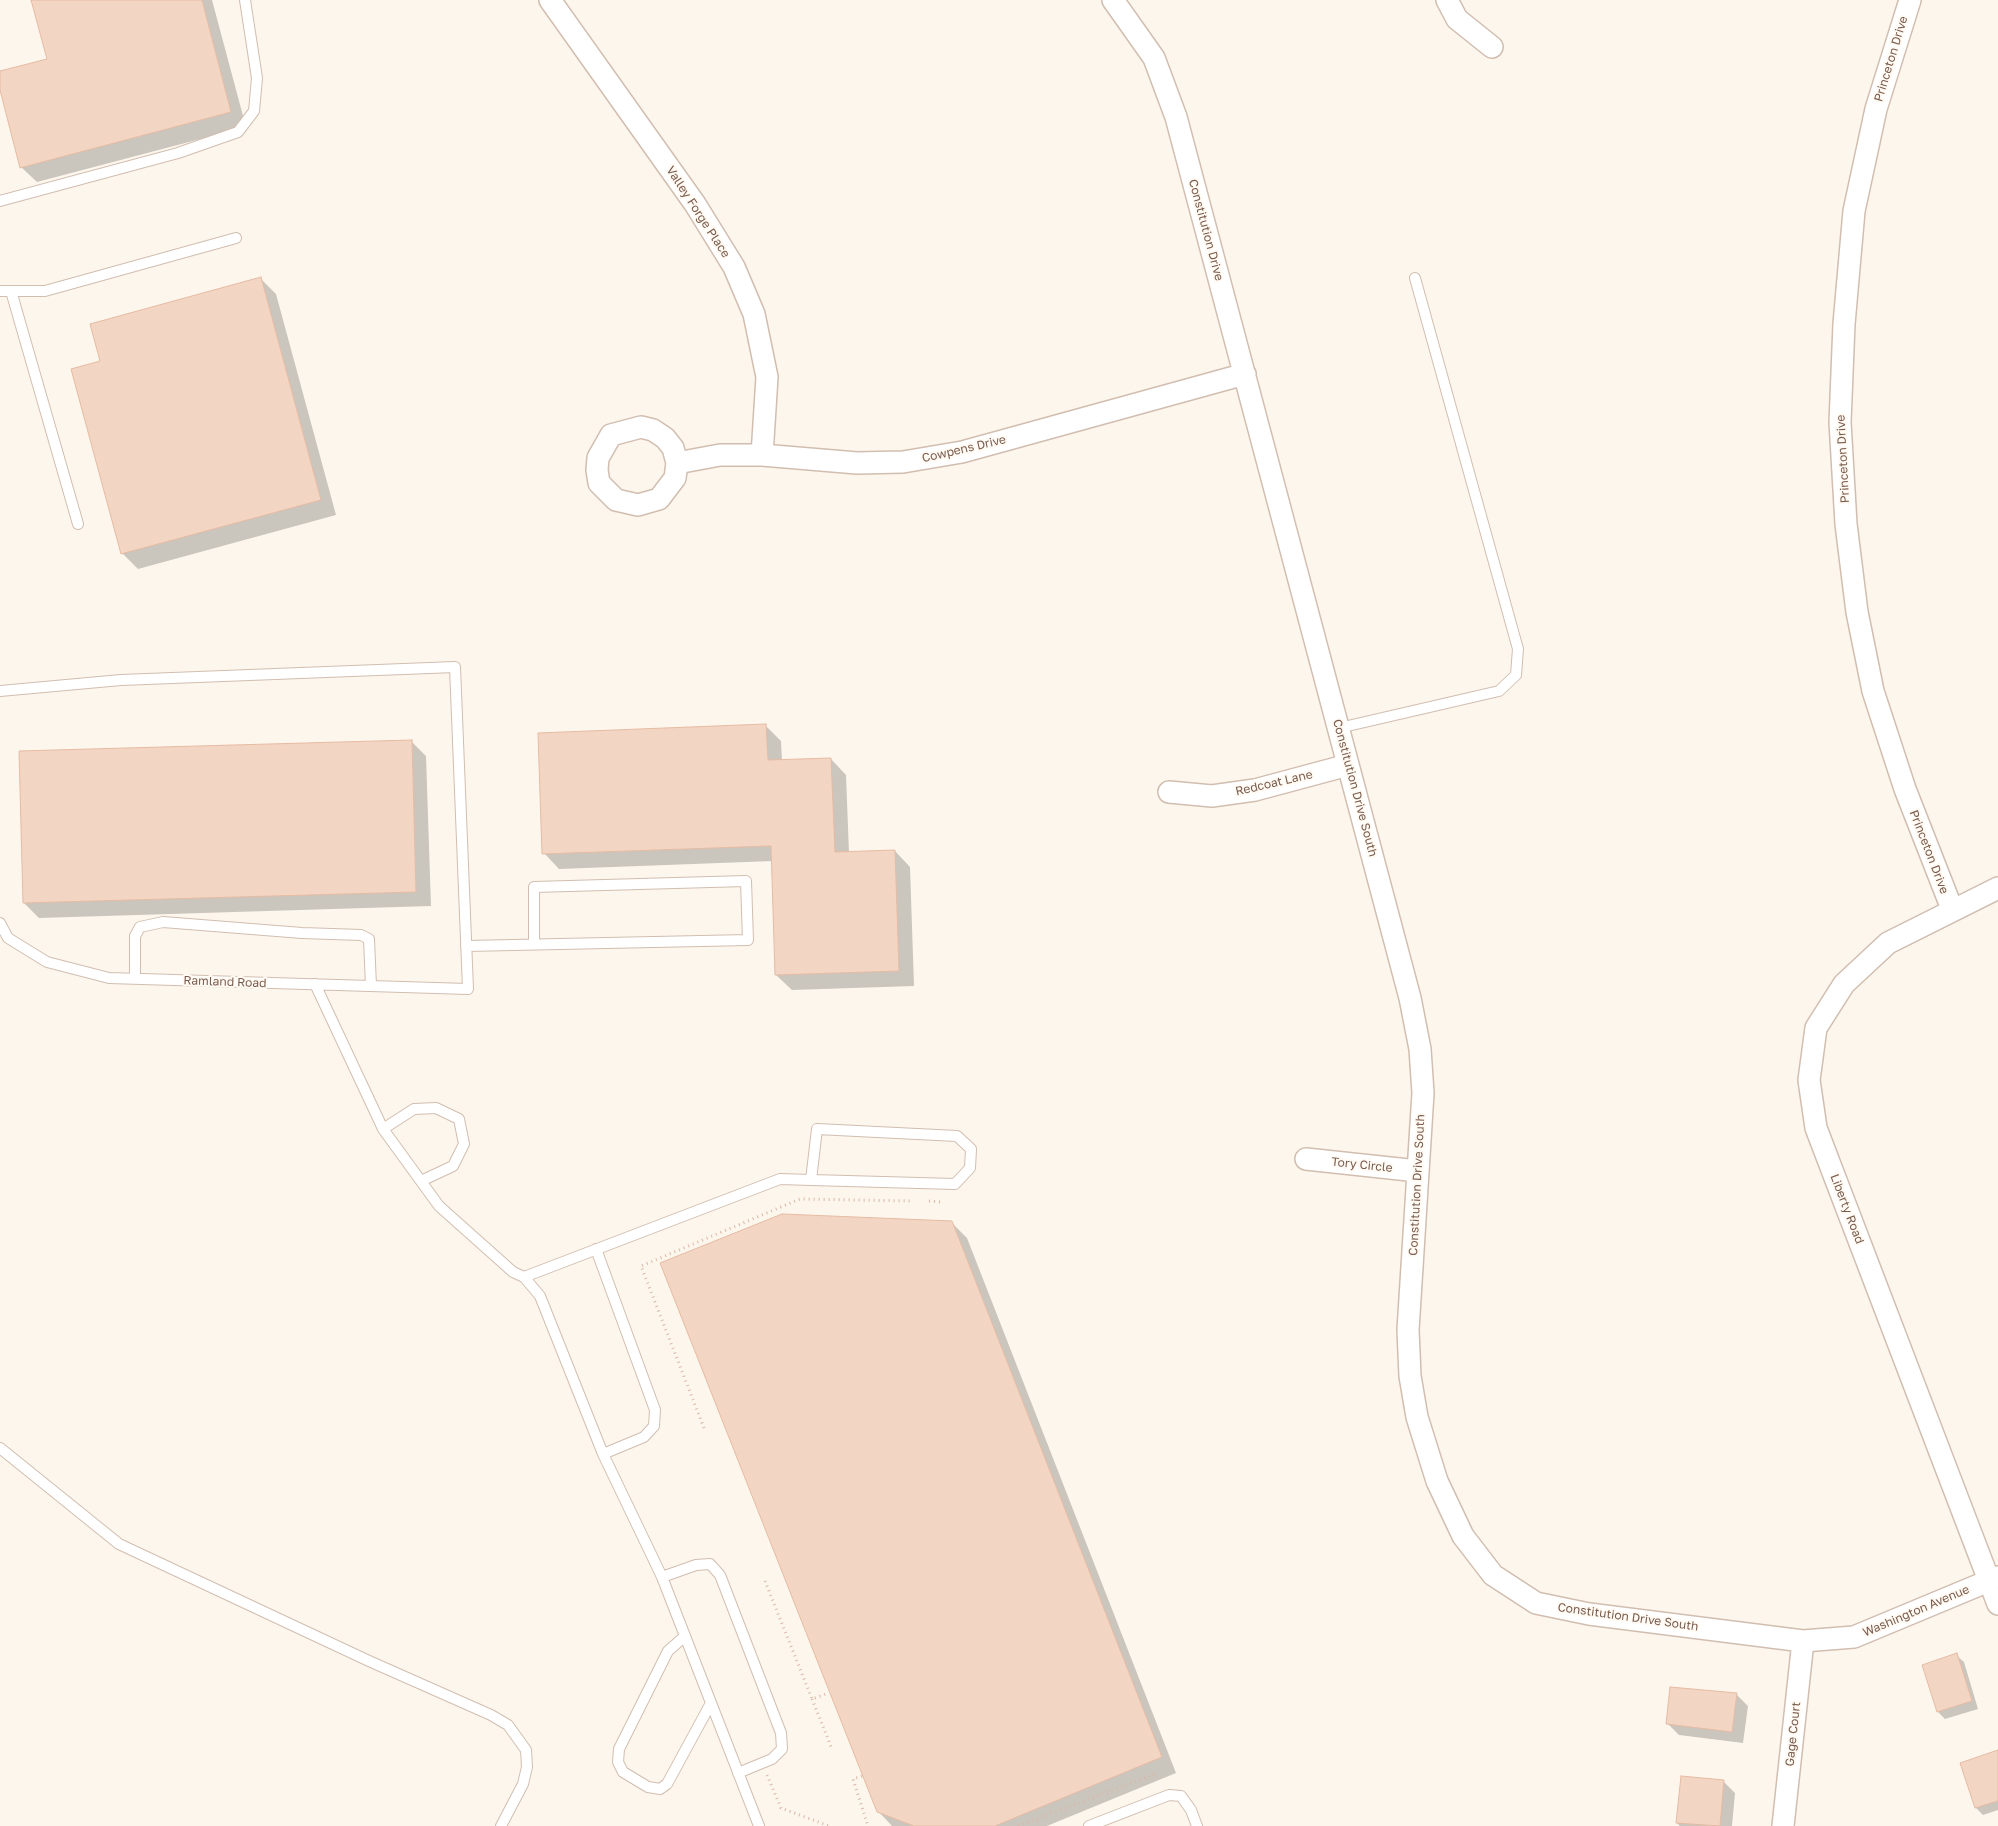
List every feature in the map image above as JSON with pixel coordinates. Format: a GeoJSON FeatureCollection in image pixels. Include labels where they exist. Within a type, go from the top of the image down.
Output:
{"type":"FeatureCollection","features":[{"type":"Feature","properties":{"kind":"street","name":"Valley Forge Place"},"geometry":{"type":"LineString","coordinates":[[550,0],[695,204],[734,267],[754,314],[767,377],[762,455]]}},
{"type":"Feature","properties":{"kind":"street","name":"Constitution Drive"},"geometry":{"type":"LineString","coordinates":[[1113,0],[1154,58],[1176,117],[1271,472]]}},
{"type":"Feature","properties":{"kind":"street"},"geometry":{"type":"LineString","coordinates":[[1447,0],[1457,19],[1492,47]]}},
{"type":"Feature","properties":{"kind":"street","name":"Princeton Drive"},"geometry":{"type":"LineString","coordinates":[[1910,0],[1876,109],[1854,211],[1844,324],[1840,422],[1848,533],[1857,612],[1874,691],[1905,789],[1952,909]]}},
{"type":"Feature","properties":{"kind":"street","name":"Cowpens Drive"},"geometry":{"type":"LineString","coordinates":[[677,463],[720,455],[762,455],[857,463],[903,462],[962,452],[1244,374]]}},
{"type":"Feature","properties":{"kind":"street","name":"Constitution Drive South"},"geometry":{"type":"LineString","coordinates":[[1271,472],[1410,998],[1420,1049],[1423,1093],[1408,1330],[1410,1376],[1417,1417],[1437,1481],[1463,1536],[1493,1575],[1536,1602],[1589,1614],[1803,1641]]}},
{"type":"Feature","properties":{"kind":"street","name":"Redcoat Lane"},"geometry":{"type":"LineString","coordinates":[[1169,792],[1212,796],[1255,790],[1348,764]]}},
{"type":"Feature","properties":{"kind":"street","name":"Liberty Road"},"geometry":{"type":"LineString","coordinates":[[1998,888],[1952,909],[1888,944],[1844,984],[1816,1028],[1809,1080],[1816,1128],[1993,1579],[1998,1604]]}},
{"type":"Feature","properties":{"kind":"street","name":"Tory Circle"},"geometry":{"type":"LineString","coordinates":[[1306,1159],[1418,1170]]}},
{"type":"Feature","properties":{"kind":"street","name":"Washington Avenue"},"geometry":{"type":"LineString","coordinates":[[1803,1641],[1854,1637],[1993,1579]]}},
{"type":"Feature","properties":{"kind":"street","name":"Gage Court"},"geometry":{"type":"LineString","coordinates":[[1783,1826],[1803,1641]]}},
{"type":"Feature","properties":{"kind":"lane"},"geometry":{"type":"LineString","coordinates":[[0,201],[178,153],[238,132],[254,111],[256,78],[245,0]]}},
{"type":"Feature","properties":{"kind":"lane"},"geometry":{"type":"LineString","coordinates":[[0,291],[45,291],[236,238]]}},
{"type":"Feature","properties":{"kind":"lane"},"geometry":{"type":"LineString","coordinates":[[1339,728],[1499,691],[1516,675],[1518,648],[1415,278]]}},
{"type":"Feature","properties":{"kind":"lane"},"geometry":{"type":"LineString","coordinates":[[12,291],[78,524]]}},
{"type":"Feature","properties":{"kind":"lane"},"geometry":{"type":"LineString","coordinates":[[0,691],[121,680],[456,667],[466,946],[748,940],[746,881],[534,887],[534,944]]}},
{"type":"Feature","properties":{"kind":"lane"},"geometry":{"type":"LineString","coordinates":[[135,979],[135,936],[140,927],[163,922],[302,933],[361,935],[369,939],[371,986]]}},
{"type":"Feature","properties":{"kind":"lane","name":"Ramland Road"},"geometry":{"type":"LineString","coordinates":[[0,923],[8,938],[47,962],[109,978],[468,989],[466,946]]}},
{"type":"Feature","properties":{"kind":"lane"},"geometry":{"type":"LineString","coordinates":[[315,984],[383,1128],[405,1162],[439,1206],[513,1272],[524,1277],[540,1296],[603,1454],[662,1577],[759,1826]]}},
{"type":"Feature","properties":{"kind":"lane"},"geometry":{"type":"LineString","coordinates":[[383,1128],[414,1109],[436,1108],[458,1119],[464,1144],[453,1166],[421,1181]]}},
{"type":"Feature","properties":{"kind":"lane"},"geometry":{"type":"LineString","coordinates":[[524,1277],[780,1179],[811,1180],[955,1184],[970,1168],[972,1149],[958,1136],[818,1129],[811,1180]]}},
{"type":"Feature","properties":{"kind":"lane"},"geometry":{"type":"LineString","coordinates":[[596,1250],[655,1410],[654,1426],[644,1437],[603,1454]]}},
{"type":"Feature","properties":{"kind":"lane"},"geometry":{"type":"LineString","coordinates":[[0,1448],[119,1544],[369,1661],[491,1715],[508,1726],[526,1750],[527,1767],[522,1784],[501,1826]]}},
{"type":"Feature","properties":{"kind":"lane"},"geometry":{"type":"LineString","coordinates":[[662,1577],[696,1565],[710,1564],[720,1575],[781,1733],[782,1749],[772,1759],[738,1773]]}},
{"type":"Feature","properties":{"kind":"lane"},"geometry":{"type":"LineString","coordinates":[[685,1636],[668,1651],[619,1749],[618,1762],[623,1772],[648,1787],[660,1788],[667,1784],[711,1703]]}},
{"type":"Feature","properties":{"kind":"lane"},"geometry":{"type":"LineString","coordinates":[[1089,1826],[1169,1795],[1181,1796],[1197,1826]]}},
{"type":"Feature","properties":{"kind":"path"},"geometry":{"type":"LineString","coordinates":[[704,1428],[641,1266],[800,1199],[914,1200]]}},
{"type":"Feature","properties":{"kind":"path"},"geometry":{"type":"LineString","coordinates":[[924,1201],[941,1202]]}},
{"type":"Feature","properties":{"kind":"path"},"geometry":{"type":"LineString","coordinates":[[764,1581],[832,1750]]}},
{"type":"Feature","properties":{"kind":"path"},"geometry":{"type":"LineString","coordinates":[[812,1699],[829,1693]]}},
{"type":"Feature","properties":{"kind":"path"},"geometry":{"type":"LineString","coordinates":[[762,1763],[781,1808],[829,1826]]}},
{"type":"Feature","properties":{"kind":"path"},"geometry":{"type":"LineString","coordinates":[[1018,1826],[1155,1774]]}},
{"type":"Feature","properties":{"kind":"path"},"geometry":{"type":"LineString","coordinates":[[862,1776],[852,1779],[868,1826]]}},
{"type":"Feature","properties":{"kind":"building"},"geometry":{"type":"Polygon","coordinates":[[[31,0],[202,0],[231,112],[20,168],[0,90],[0,71],[47,59],[31,0]]]}},
{"type":"Feature","properties":{"kind":"building"},"geometry":{"type":"Polygon","coordinates":[[[261,277],[321,500],[121,554],[71,369],[100,361],[90,324],[261,277]]]}},
{"type":"Feature","properties":{"kind":"building"},"geometry":{"type":"Polygon","coordinates":[[[766,724],[768,760],[831,758],[835,852],[895,850],[899,971],[775,975],[771,846],[542,854],[538,733],[766,724]]]}},
{"type":"Feature","properties":{"kind":"building"},"geometry":{"type":"Polygon","coordinates":[[[412,740],[416,892],[23,903],[19,751],[412,740]]]}},
{"type":"Feature","properties":{"kind":"building"},"geometry":{"type":"Polygon","coordinates":[[[782,1214],[952,1221],[1162,1757],[995,1826],[914,1826],[877,1812],[660,1263],[782,1214]]]}},
{"type":"Feature","properties":{"kind":"building"},"geometry":{"type":"Polygon","coordinates":[[[1957,1653],[1972,1701],[1937,1712],[1922,1665],[1957,1653]]]}},
{"type":"Feature","properties":{"kind":"building"},"geometry":{"type":"Polygon","coordinates":[[[1670,1687],[1737,1693],[1732,1732],[1666,1724],[1670,1687]]]}},
{"type":"Feature","properties":{"kind":"building"},"geometry":{"type":"Polygon","coordinates":[[[1998,1750],[1998,1801],[1975,1808],[1960,1763],[1998,1750]]]}},
{"type":"Feature","properties":{"kind":"building"},"geometry":{"type":"Polygon","coordinates":[[[1681,1776],[1724,1780],[1720,1826],[1676,1823],[1681,1776]]]}}]}
